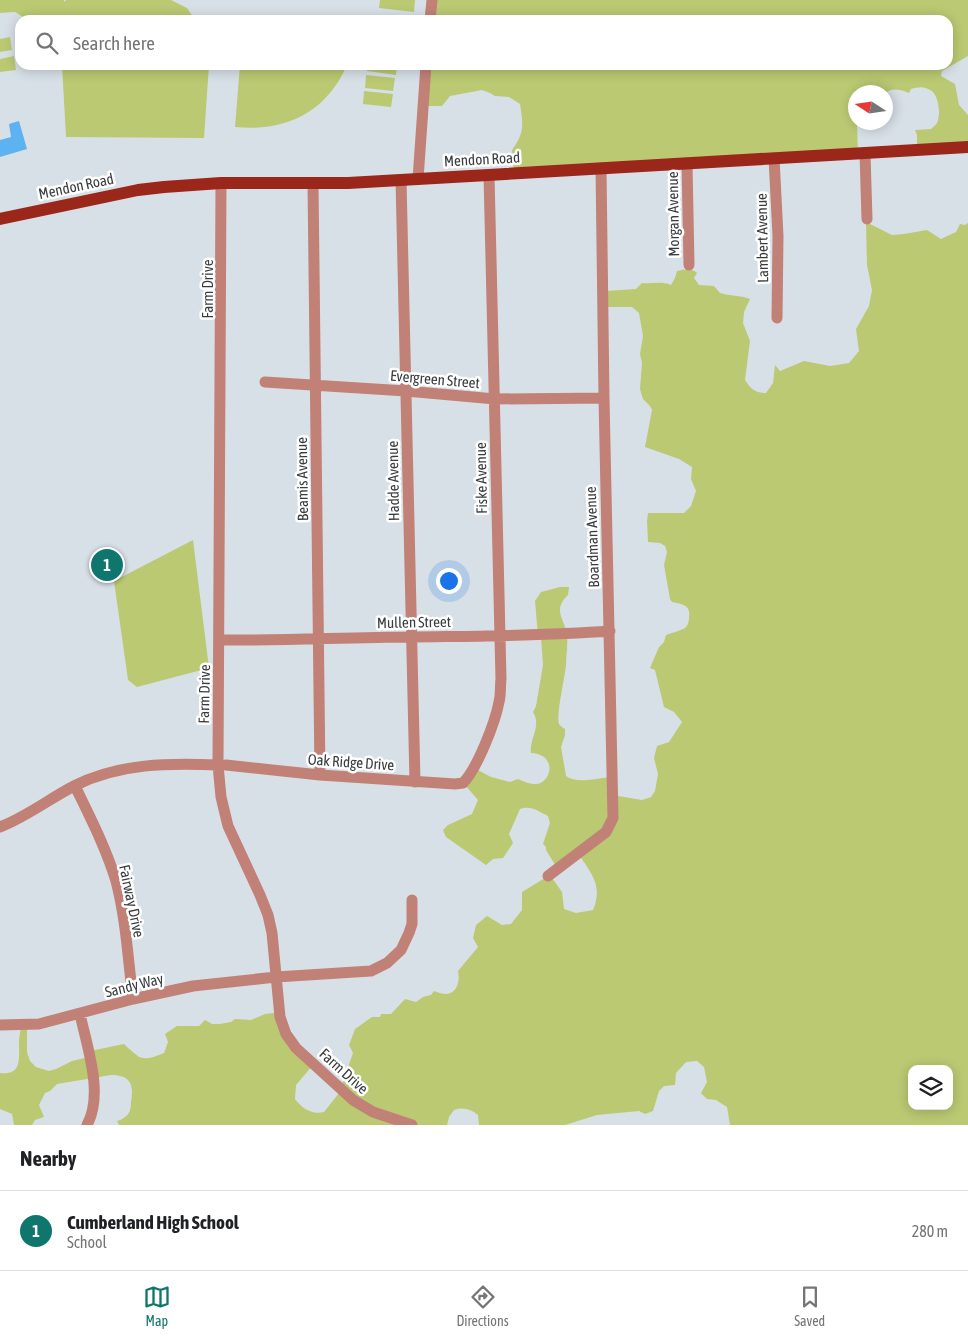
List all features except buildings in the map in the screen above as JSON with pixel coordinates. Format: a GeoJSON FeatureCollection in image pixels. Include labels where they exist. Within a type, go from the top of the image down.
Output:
{"type":"FeatureCollection","features":[{"type":"Feature","properties":{"kind":"main road","name":"Mendon Road"},"geometry":{"type":"LineString","coordinates":[[0,219],[138,190],[221,183],[313,184],[401,180],[968,147]]}},
{"type":"Feature","properties":{"kind":"street"},"geometry":{"type":"LineString","coordinates":[[430,15],[432,0]]}},
{"type":"Feature","properties":{"kind":"street"},"geometry":{"type":"LineString","coordinates":[[418,179],[426,70]]}},
{"type":"Feature","properties":{"kind":"street"},"geometry":{"type":"LineString","coordinates":[[865,153],[867,219]]}},
{"type":"Feature","properties":{"kind":"street","name":"Lambert Avenue"},"geometry":{"type":"LineString","coordinates":[[774,158],[778,236],[777,318]]}},
{"type":"Feature","properties":{"kind":"street","name":"Morgan Avenue"},"geometry":{"type":"LineString","coordinates":[[687,163],[689,265]]}},
{"type":"Feature","properties":{"kind":"street","name":"Boardman Avenue"},"geometry":{"type":"LineString","coordinates":[[548,876],[606,832],[613,818],[601,168]]}},
{"type":"Feature","properties":{"kind":"street","name":"Fiske Avenue"},"geometry":{"type":"LineString","coordinates":[[471,775],[492,726],[500,701],[501,679],[489,175]]}},
{"type":"Feature","properties":{"kind":"street","name":"Hadde Avenue"},"geometry":{"type":"LineString","coordinates":[[401,180],[414,782]]}},
{"type":"Feature","properties":{"kind":"street","name":"Farm Drive"},"geometry":{"type":"LineString","coordinates":[[221,183],[219,640],[221,797],[228,826],[268,915],[272,933],[281,1024],[286,1034],[296,1048],[358,1104],[373,1112],[412,1125]]}},
{"type":"Feature","properties":{"kind":"street","name":"Beamis Avenue"},"geometry":{"type":"LineString","coordinates":[[313,184],[320,639],[320,775]]}},
{"type":"Feature","properties":{"kind":"street","name":"Evergreen Street"},"geometry":{"type":"LineString","coordinates":[[265,382],[495,399],[604,398]]}},
{"type":"Feature","properties":{"kind":"street","name":"Mullen Street"},"geometry":{"type":"LineString","coordinates":[[219,640],[532,636],[610,631]]}},
{"type":"Feature","properties":{"kind":"street","name":"Oak Ridge Drive"},"geometry":{"type":"LineString","coordinates":[[0,827],[75,786],[118,770],[138,766],[170,763],[222,765],[414,782],[463,783],[471,775]]}},
{"type":"Feature","properties":{"kind":"street","name":"Fairway Drive"},"geometry":{"type":"LineString","coordinates":[[75,786],[104,848],[116,882],[122,910],[133,999]]}},
{"type":"Feature","properties":{"kind":"street","name":"Sandy Way"},"geometry":{"type":"LineString","coordinates":[[0,1025],[39,1024],[133,999],[193,986],[276,977],[362,973],[379,968],[394,958],[405,942],[412,924],[412,900]]}},
{"type":"Feature","properties":{"kind":"street"},"geometry":{"type":"LineString","coordinates":[[80,1014],[95,1086],[94,1109],[87,1125]]}},
{"type":"Feature","properties":{"kind":"green space"},"geometry":{"type":"Polygon","coordinates":[[[0,0],[64,0],[64,2],[66,0],[171,0],[187,8],[192,15],[20,15],[15,12],[0,13],[0,0]]]}},
{"type":"Feature","properties":{"kind":"green space"},"geometry":{"type":"Polygon","coordinates":[[[380,0],[415,0],[414,12],[379,8],[380,0]]]}},
{"type":"Feature","properties":{"kind":"green space"},"geometry":{"type":"Polygon","coordinates":[[[436,0],[968,0],[968,56],[953,65],[953,15],[434,15],[436,0]]]}},
{"type":"Feature","properties":{"kind":"green space"},"geometry":{"type":"Polygon","coordinates":[[[10,37],[12,50],[0,52],[0,39],[10,37]]]}},
{"type":"Feature","properties":{"kind":"green space"},"geometry":{"type":"Polygon","coordinates":[[[14,56],[16,70],[0,72],[0,59],[14,56]]]}},
{"type":"Feature","properties":{"kind":"green space"},"geometry":{"type":"Polygon","coordinates":[[[62,70],[209,70],[204,138],[66,137],[62,70]]]}},
{"type":"Feature","properties":{"kind":"green space"},"geometry":{"type":"Polygon","coordinates":[[[240,70],[344,70],[328,96],[302,116],[271,126],[235,127],[240,70]]]}},
{"type":"Feature","properties":{"kind":"green space"},"geometry":{"type":"Polygon","coordinates":[[[367,70],[396,70],[396,75],[367,70]]]}},
{"type":"Feature","properties":{"kind":"green space"},"geometry":{"type":"Polygon","coordinates":[[[429,70],[944,70],[941,76],[955,84],[959,105],[968,115],[968,148],[917,150],[915,130],[931,129],[937,123],[939,115],[937,100],[930,90],[921,87],[911,89],[909,93],[893,90],[893,85],[848,85],[848,130],[857,130],[858,154],[514,173],[512,150],[522,128],[520,104],[509,97],[495,96],[482,90],[450,96],[442,106],[425,106],[429,70]]]}},
{"type":"Feature","properties":{"kind":"green space"},"geometry":{"type":"Polygon","coordinates":[[[366,75],[395,78],[393,91],[365,88],[366,75]]]}},
{"type":"Feature","properties":{"kind":"green space"},"geometry":{"type":"Polygon","coordinates":[[[364,91],[393,94],[391,107],[363,104],[364,91]]]}},
{"type":"Feature","properties":{"kind":"green space"},"geometry":{"type":"Polygon","coordinates":[[[866,222],[892,235],[927,230],[941,239],[956,232],[960,224],[965,225],[968,223],[968,1125],[730,1125],[727,1107],[716,1100],[707,1099],[701,1093],[707,1082],[704,1067],[697,1061],[686,1062],[676,1073],[675,1085],[664,1086],[659,1091],[653,1111],[645,1114],[639,1111],[597,1115],[565,1125],[479,1125],[478,1115],[473,1111],[461,1109],[454,1110],[449,1117],[447,1125],[119,1125],[117,1121],[127,1116],[130,1111],[132,1091],[130,1082],[127,1079],[118,1075],[111,1075],[57,1084],[45,1093],[39,1105],[44,1117],[35,1120],[32,1125],[14,1125],[12,1114],[0,1109],[0,1073],[12,1072],[18,1065],[21,1027],[27,1027],[27,1052],[30,1061],[36,1067],[49,1071],[72,1061],[89,1057],[90,1051],[124,1044],[138,1056],[151,1058],[164,1053],[168,1042],[165,1034],[177,1026],[199,1026],[205,1020],[212,1024],[220,1024],[231,1022],[235,1019],[251,1020],[265,1014],[281,1012],[285,1029],[313,1065],[296,1085],[295,1099],[307,1110],[319,1113],[324,1112],[339,1093],[353,1053],[349,1045],[355,1029],[372,1017],[380,1017],[381,1014],[391,1014],[405,999],[416,1002],[423,997],[431,995],[434,991],[446,994],[456,989],[459,978],[458,971],[478,947],[473,938],[476,925],[487,916],[502,925],[511,924],[522,910],[522,892],[550,875],[562,892],[564,909],[576,913],[593,910],[597,894],[592,874],[579,855],[557,868],[543,844],[550,823],[548,816],[541,812],[531,808],[520,809],[509,834],[513,843],[503,858],[493,859],[486,865],[446,837],[443,830],[448,825],[472,814],[478,800],[465,785],[476,769],[491,777],[510,782],[518,779],[530,784],[540,783],[548,775],[549,764],[546,759],[531,753],[536,727],[533,712],[536,706],[543,665],[535,601],[541,592],[560,587],[569,587],[568,595],[563,601],[560,611],[567,640],[566,665],[558,719],[559,725],[565,729],[561,747],[566,776],[576,780],[614,777],[618,796],[642,800],[651,797],[655,791],[658,774],[654,758],[657,746],[669,742],[682,722],[674,712],[664,707],[655,670],[650,668],[666,635],[681,630],[688,625],[689,610],[685,606],[672,602],[670,599],[664,565],[667,552],[665,546],[660,543],[648,542],[647,521],[648,513],[684,513],[691,506],[696,491],[691,479],[692,467],[679,459],[645,447],[652,410],[643,399],[640,389],[642,363],[640,354],[643,336],[639,313],[632,307],[604,307],[606,291],[636,289],[642,283],[671,285],[677,271],[690,269],[697,273],[694,278],[699,285],[714,286],[720,293],[750,299],[744,312],[743,323],[750,341],[745,380],[754,390],[766,393],[773,383],[775,365],[780,371],[804,361],[830,366],[849,363],[859,351],[856,329],[869,306],[872,290],[867,265],[866,222]]]}},
{"type":"Feature","properties":{"kind":"green space"},"geometry":{"type":"Polygon","coordinates":[[[193,540],[209,668],[137,687],[128,680],[114,581],[193,540]]]}},
{"type":"Feature","properties":{"kind":"water"},"geometry":{"type":"Polygon","coordinates":[[[19,121],[27,149],[0,157],[0,140],[11,137],[9,124],[19,121]]]}},
{"type":"Feature","properties":{"kind":"place","name":"Cumberland High School"},"geometry":{"type":"Point","coordinates":[107,565]}}]}
